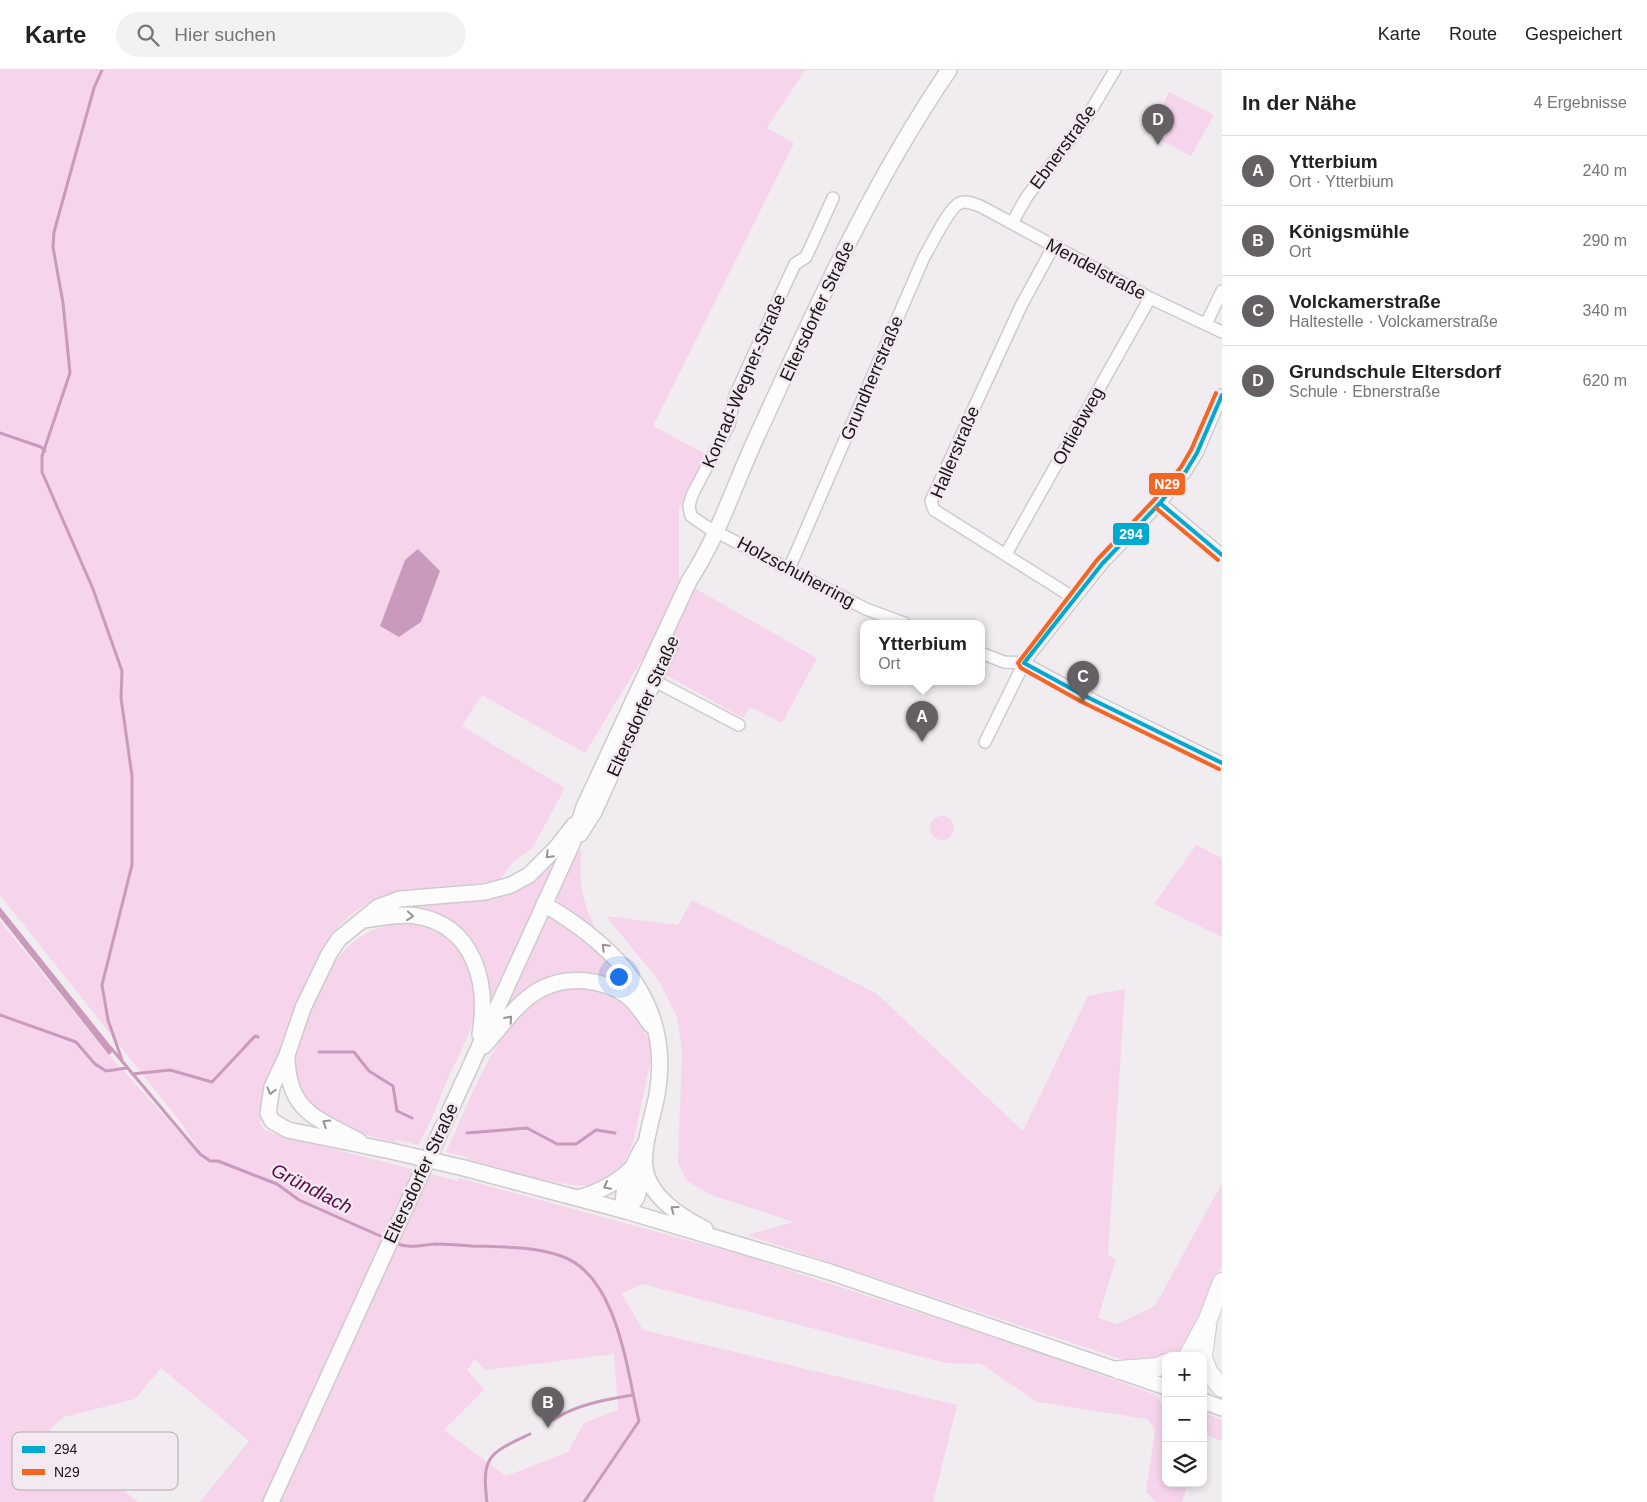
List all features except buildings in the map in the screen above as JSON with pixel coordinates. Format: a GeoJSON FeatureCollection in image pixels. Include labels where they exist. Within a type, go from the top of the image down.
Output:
{"type":"FeatureCollection","features":[{"type":"Feature","properties":{"kind":"highway"},"geometry":{"type":"LineString","coordinates":[[1194,1352],[1222,1282]]}},
{"type":"Feature","properties":{"kind":"highway"},"geometry":{"type":"LineString","coordinates":[[1119,1370],[1162,1364]]}},
{"type":"Feature","properties":{"kind":"highway"},"geometry":{"type":"LineString","coordinates":[[1207,1371],[1222,1388]]}},
{"type":"Feature","properties":{"kind":"main road","name":"Eltersdorfer Straße"},"geometry":{"type":"LineString","coordinates":[[572,844],[579,817],[650,679],[696,584],[702,562],[756,438],[868,202],[915,121],[949,70]]}},
{"type":"Feature","properties":{"kind":"main road","name":"Eltersdorfer Straße"},"geometry":{"type":"LineString","coordinates":[[271,1502],[572,844],[594,812],[650,679]]}},
{"type":"Feature","properties":{"kind":"main road"},"geometry":{"type":"LineString","coordinates":[[579,817],[557,847],[529,876],[511,885],[485,892],[400,899],[378,907],[340,939],[329,954],[303,1008],[287,1055],[272,1086],[268,1103],[272,1121],[288,1130],[464,1168],[626,1211],[731,1242],[919,1301],[1162,1386]]}},
{"type":"Feature","properties":{"kind":"main road"},"geometry":{"type":"LineString","coordinates":[[544,904],[585,930],[614,956],[638,986],[649,1007],[656,1032],[661,1056],[660,1078],[639,1170],[623,1198],[626,1211]]}},
{"type":"Feature","properties":{"kind":"main road"},"geometry":{"type":"LineString","coordinates":[[362,920],[397,915],[416,916],[433,921],[451,930],[465,945],[480,974],[484,998],[476,1055]]}},
{"type":"Feature","properties":{"kind":"main road"},"geometry":{"type":"LineString","coordinates":[[476,1055],[517,1009],[541,989],[562,982],[584,980],[605,984],[628,996],[656,1032]]}},
{"type":"Feature","properties":{"kind":"main road"},"geometry":{"type":"LineString","coordinates":[[287,1055],[290,1086],[298,1100],[310,1112],[330,1126],[369,1146]]}},
{"type":"Feature","properties":{"kind":"main road"},"geometry":{"type":"LineString","coordinates":[[578,1198],[608,1186],[639,1170]]}},
{"type":"Feature","properties":{"kind":"main road"},"geometry":{"type":"LineString","coordinates":[[639,1170],[670,1206],[700,1226],[731,1242]]}},
{"type":"Feature","properties":{"kind":"main road"},"geometry":{"type":"LineString","coordinates":[[1207,1402],[1222,1408]]}},
{"type":"Feature","properties":{"kind":"street","name":"Ebnerstraße"},"geometry":{"type":"LineString","coordinates":[[1012,223],[1026,198],[1087,118],[1115,70]]}},
{"type":"Feature","properties":{"kind":"street","name":"Konrad-Wegner-Straße"},"geometry":{"type":"LineString","coordinates":[[716,531],[691,516],[689,506],[692,495],[729,425],[734,398],[791,272],[795,264],[806,257],[833,198]]}},
{"type":"Feature","properties":{"kind":"street","name":"Grundherrstraße"},"geometry":{"type":"LineString","coordinates":[[789,569],[924,257],[952,209],[960,202],[972,203]]}},
{"type":"Feature","properties":{"kind":"street","name":"Mendelstraße"},"geometry":{"type":"LineString","coordinates":[[972,203],[1150,298],[1222,332]]}},
{"type":"Feature","properties":{"kind":"street","name":"Hallerstraße"},"geometry":{"type":"LineString","coordinates":[[1053,247],[1021,306],[931,501],[934,510],[1074,598]]}},
{"type":"Feature","properties":{"kind":"street"},"geometry":{"type":"LineString","coordinates":[[1206,324],[1222,291]]}},
{"type":"Feature","properties":{"kind":"street","name":"Ortliebweg"},"geometry":{"type":"LineString","coordinates":[[1006,554],[1150,298]]}},
{"type":"Feature","properties":{"kind":"street"},"geometry":{"type":"LineString","coordinates":[[985,742],[1024,663],[1102,564],[1160,503],[1197,453],[1222,394]]}},
{"type":"Feature","properties":{"kind":"street"},"geometry":{"type":"LineString","coordinates":[[1160,503],[1222,555]]}},
{"type":"Feature","properties":{"kind":"street","name":"Holzschuherring"},"geometry":{"type":"LineString","coordinates":[[716,531],[866,609],[896,620]]}},
{"type":"Feature","properties":{"kind":"street"},"geometry":{"type":"LineString","coordinates":[[985,655],[1004,662],[1024,663],[1083,695],[1222,763]]}},
{"type":"Feature","properties":{"kind":"street"},"geometry":{"type":"LineString","coordinates":[[650,679],[739,725]]}},
{"type":"Feature","properties":{"kind":"shaded area"},"geometry":{"type":"Polygon","coordinates":[[[0,70],[805,70],[767,128],[794,143],[653,426],[709,456],[679,509],[679,579],[817,658],[782,723],[750,707],[743,718],[641,661],[585,753],[482,695],[462,726],[565,788],[533,847],[512,863],[500,880],[387,895],[368,903],[349,916],[331,935],[314,964],[270,1080],[260,1123],[264,1130],[275,1134],[458,1181],[459,1178],[742,1255],[1009,1342],[1156,1395],[1162,1405],[1162,1487],[1187,1487],[1182,1502],[1156,1502],[1146,1492],[1155,1430],[1147,1419],[1037,1402],[981,1364],[945,1363],[642,1284],[622,1294],[643,1330],[957,1405],[933,1502],[200,1502],[249,1441],[161,1368],[135,1399],[64,1417],[49,1430],[51,1432],[12,1432],[12,1490],[123,1490],[138,1502],[0,1502],[0,921],[109,1055],[207,1163],[182,1124],[0,895],[0,70]],[[614,1354],[486,1370],[475,1359],[467,1370],[484,1390],[444,1430],[506,1476],[568,1452],[584,1423],[618,1410],[614,1354]]]}},
{"type":"Feature","properties":{"kind":"shaded area"},"geometry":{"type":"Polygon","coordinates":[[[1169,92],[1214,115],[1191,156],[1149,134],[1169,92]]]}},
{"type":"Feature","properties":{"kind":"shaded area"},"geometry":{"type":"Polygon","coordinates":[[[418,549],[440,571],[421,622],[399,637],[380,626],[405,560],[418,549]]]}},
{"type":"Feature","properties":{"kind":"shaded area"},"geometry":{"type":"Polygon","coordinates":[[[942,816],[951,819],[954,828],[951,837],[942,840],[933,837],[930,828],[933,819],[942,816]]]}},
{"type":"Feature","properties":{"kind":"shaded area"},"geometry":{"type":"Polygon","coordinates":[[[563,844],[490,1004],[483,964],[474,948],[392,908],[406,904],[483,898],[563,844]]]}},
{"type":"Feature","properties":{"kind":"shaded area"},"geometry":{"type":"Polygon","coordinates":[[[1196,845],[1222,858],[1222,937],[1154,904],[1196,845]]]}},
{"type":"Feature","properties":{"kind":"shaded area"},"geometry":{"type":"Polygon","coordinates":[[[582,848],[582,891],[597,931],[562,909],[557,899],[574,858],[582,848]]]}},
{"type":"Feature","properties":{"kind":"shaded area"},"geometry":{"type":"Polygon","coordinates":[[[692,900],[876,993],[1023,1131],[1088,996],[1125,989],[1108,1255],[1116,1259],[1098,1318],[1117,1324],[1155,1306],[1222,1183],[1222,1265],[1197,1327],[1178,1352],[1162,1352],[1162,1357],[1130,1362],[747,1235],[794,1222],[711,1195],[687,1181],[678,1163],[682,1051],[677,1017],[659,981],[606,916],[678,925],[692,900]]]}},
{"type":"Feature","properties":{"kind":"shaded area"},"geometry":{"type":"Polygon","coordinates":[[[0,907],[114,1050],[109,1055],[0,917],[0,907]]]}},
{"type":"Feature","properties":{"kind":"shaded area"},"geometry":{"type":"Polygon","coordinates":[[[547,915],[555,917],[598,946],[630,986],[627,988],[605,979],[586,975],[572,974],[559,977],[546,984],[501,1019],[503,1010],[547,915]]]}},
{"type":"Feature","properties":{"kind":"shaded area"},"geometry":{"type":"Polygon","coordinates":[[[398,923],[425,927],[447,937],[462,955],[468,967],[476,1000],[476,1009],[469,1034],[448,1078],[431,1121],[418,1145],[397,1140],[395,1143],[355,1131],[326,1118],[304,1100],[297,1089],[293,1070],[294,1052],[300,1034],[314,1000],[330,969],[351,944],[364,935],[380,927],[398,923]]]}},
{"type":"Feature","properties":{"kind":"shaded area"},"geometry":{"type":"Polygon","coordinates":[[[586,986],[618,997],[639,1020],[649,1040],[651,1059],[633,1143],[624,1163],[609,1178],[595,1184],[583,1185],[551,1181],[446,1152],[491,1056],[506,1032],[523,1012],[542,996],[563,987],[586,986]]]}},
{"type":"Feature","properties":{"kind":"shaded area"},"geometry":{"type":"Polygon","coordinates":[[[1207,1414],[1222,1420],[1222,1441],[1207,1435],[1207,1414]]]}},
{"type":"Feature","properties":{"kind":"waterway"},"geometry":{"type":"LineString","coordinates":[[102,70],[94,88],[54,232],[53,247],[63,303],[70,373],[42,456],[42,472],[93,589],[122,671],[121,698],[132,776],[132,865],[102,985],[108,1020],[123,1063]]}},
{"type":"Feature","properties":{"kind":"waterway"},"geometry":{"type":"LineString","coordinates":[[0,433],[41,447],[45,451]]}},
{"type":"Feature","properties":{"kind":"waterway"},"geometry":{"type":"LineString","coordinates":[[0,1015],[76,1042],[95,1064],[106,1071],[127,1068]]}},
{"type":"Feature","properties":{"kind":"waterway"},"geometry":{"type":"LineString","coordinates":[[132,1074],[170,1070],[212,1082],[255,1036],[258,1037]]}},
{"type":"Feature","properties":{"kind":"waterway","name":"Gründlach"},"geometry":{"type":"LineString","coordinates":[[111,1048],[200,1154],[210,1161],[218,1161],[277,1184],[299,1200],[387,1239]]}},
{"type":"Feature","properties":{"kind":"waterway"},"geometry":{"type":"LineString","coordinates":[[319,1052],[354,1052],[369,1071],[393,1086],[397,1111],[412,1118]]}},
{"type":"Feature","properties":{"kind":"waterway"},"geometry":{"type":"LineString","coordinates":[[467,1133],[527,1128],[557,1144],[576,1144],[596,1130],[615,1133]]}},
{"type":"Feature","properties":{"kind":"waterway","name":"Gründlach"},"geometry":{"type":"LineString","coordinates":[[395,1243],[410,1246],[445,1244],[539,1250],[561,1256],[580,1267],[596,1283],[608,1304],[617,1327],[639,1421],[584,1502]]}},
{"type":"Feature","properties":{"kind":"waterway","name":"Gründlach"},"geometry":{"type":"LineString","coordinates":[[553,1420],[581,1406],[633,1395]]}},
{"type":"Feature","properties":{"kind":"waterway","name":"Gründlach"},"geometry":{"type":"LineString","coordinates":[[487,1502],[486,1474],[487,1465],[491,1458],[497,1451],[530,1434]]}},
{"type":"Feature","properties":{"kind":"transit line","name":"N29"},"geometry":{"type":"LineString","coordinates":[[1216,393],[1191,450],[1181,467],[1155,499],[1097,560],[1018,663],[1021,668],[1080,701],[1219,769]]}},
{"type":"Feature","properties":{"kind":"transit line","name":"294"},"geometry":{"type":"LineString","coordinates":[[1024,663],[1102,564],[1160,503],[1186,471],[1197,453],[1222,395]]}},
{"type":"Feature","properties":{"kind":"transit line","name":"294"},"geometry":{"type":"LineString","coordinates":[[1160,503],[1222,555]]}},
{"type":"Feature","properties":{"kind":"transit line","name":"N29"},"geometry":{"type":"LineString","coordinates":[[1156,508],[1218,560]]}},
{"type":"Feature","properties":{"kind":"transit line","name":"294"},"geometry":{"type":"LineString","coordinates":[[1024,663],[1083,695],[1222,763]]}},
{"type":"Feature","properties":{"kind":"place","name":"Grundschule Eltersdorf"},"geometry":{"type":"Point","coordinates":[1158,145]}},
{"type":"Feature","properties":{"kind":"place","name":"Volckamerstraße"},"geometry":{"type":"Point","coordinates":[1083,702]}},
{"type":"Feature","properties":{"kind":"place","name":"Ytterbium"},"geometry":{"type":"Point","coordinates":[922,742]}},
{"type":"Feature","properties":{"kind":"place","name":"Königsmühle"},"geometry":{"type":"Point","coordinates":[548,1428]}}]}
